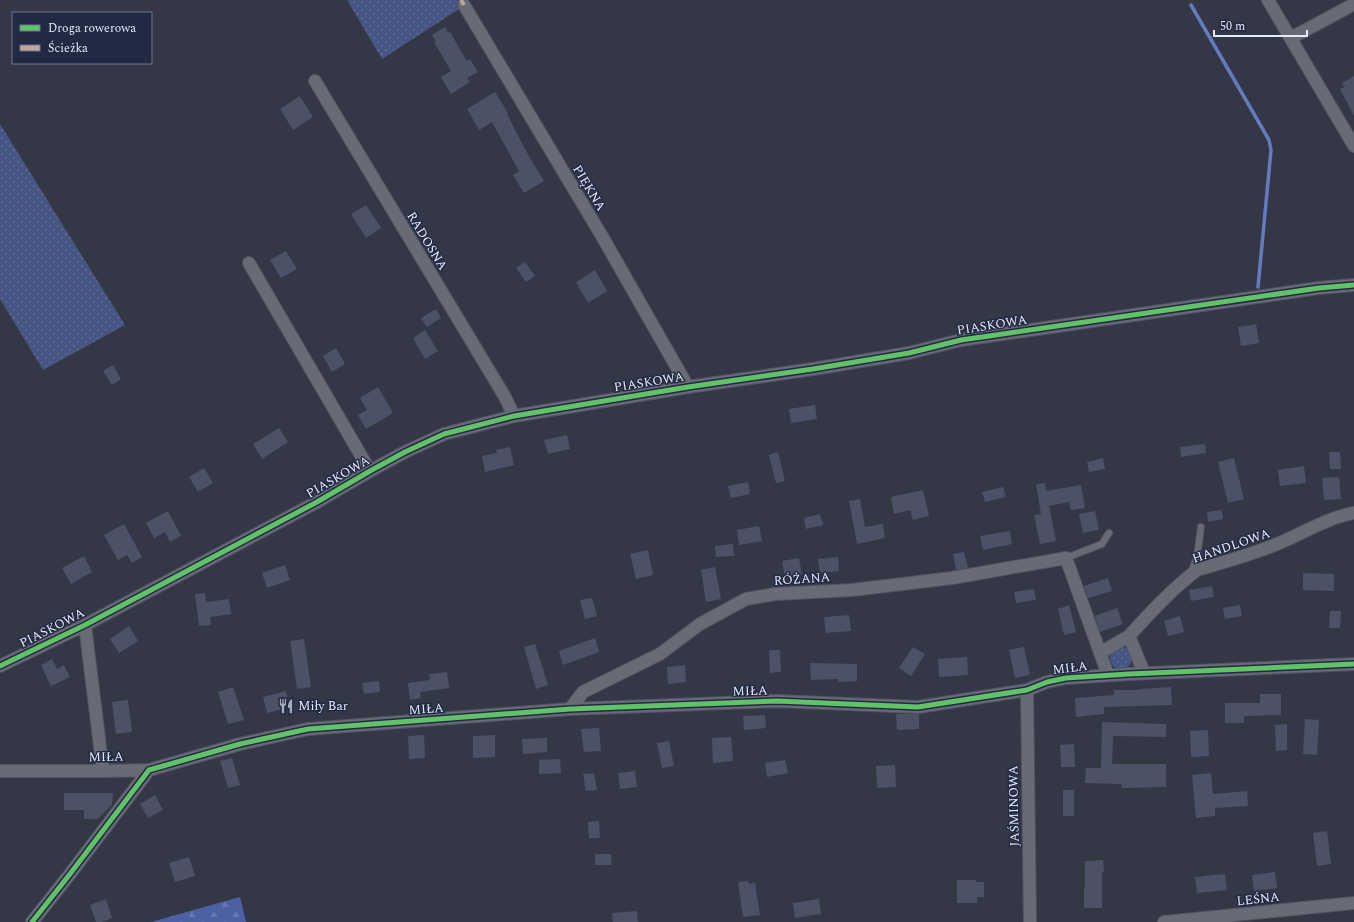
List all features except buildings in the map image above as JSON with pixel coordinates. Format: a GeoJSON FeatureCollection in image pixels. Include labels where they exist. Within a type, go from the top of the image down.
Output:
{"type":"FeatureCollection","features":[{"type":"Feature","properties":{"kind":"street"},"geometry":{"type":"LineString","coordinates":[[1268,0],[1354,146]]}},
{"type":"Feature","properties":{"kind":"street"},"geometry":{"type":"LineString","coordinates":[[1291,38],[1354,4]]}},
{"type":"Feature","properties":{"kind":"street","name":"PIĘKNA"},"geometry":{"type":"LineString","coordinates":[[464,5],[611,252],[688,387]]}},
{"type":"Feature","properties":{"kind":"street","name":"RADOSNA"},"geometry":{"type":"LineString","coordinates":[[315,81],[505,397],[514,416]]}},
{"type":"Feature","properties":{"kind":"street"},"geometry":{"type":"LineString","coordinates":[[249,263],[370,470]]}},
{"type":"Feature","properties":{"kind":"street","name":"PIASKOWA"},"geometry":{"type":"LineString","coordinates":[[0,666],[85,625],[317,502],[370,470],[444,434],[514,416],[688,387],[909,354],[961,340],[1311,289],[1354,285]]}},
{"type":"Feature","properties":{"kind":"street","name":"HANDLOWA"},"geometry":{"type":"LineString","coordinates":[[1129,636],[1153,609],[1197,570],[1276,545],[1313,527],[1343,515],[1354,514]]}},
{"type":"Feature","properties":{"kind":"street"},"geometry":{"type":"LineString","coordinates":[[1066,558],[1108,675]]}},
{"type":"Feature","properties":{"kind":"street","name":"RÓŻANA"},"geometry":{"type":"LineString","coordinates":[[570,709],[583,692],[660,654],[700,624],[746,599],[775,594],[852,590],[952,578],[1066,558]]}},
{"type":"Feature","properties":{"kind":"street"},"geometry":{"type":"LineString","coordinates":[[85,625],[103,771]]}},
{"type":"Feature","properties":{"kind":"street"},"geometry":{"type":"LineString","coordinates":[[1129,636],[1144,673]]}},
{"type":"Feature","properties":{"kind":"street","name":"MIŁA"},"geometry":{"type":"LineString","coordinates":[[1100,653],[1129,636]]}},
{"type":"Feature","properties":{"kind":"street","name":"MIŁA"},"geometry":{"type":"LineString","coordinates":[[0,771],[149,770],[240,744],[308,729],[570,709],[778,701],[918,707],[1027,690],[1047,682],[1066,678],[1144,673],[1354,664]]}},
{"type":"Feature","properties":{"kind":"street","name":"JAŚMINOWA"},"geometry":{"type":"LineString","coordinates":[[1027,690],[1030,922]]}},
{"type":"Feature","properties":{"kind":"street"},"geometry":{"type":"LineString","coordinates":[[32,922],[149,770]]}},
{"type":"Feature","properties":{"kind":"street","name":"LEŚNA"},"geometry":{"type":"LineString","coordinates":[[1164,922],[1236,918],[1354,903]]}},
{"type":"Feature","properties":{"kind":"lane"},"geometry":{"type":"LineString","coordinates":[[1190,576],[1197,556],[1201,527]]}},
{"type":"Feature","properties":{"kind":"lane","name":"RÓŻANA"},"geometry":{"type":"LineString","coordinates":[[1066,558],[1102,544],[1109,533]]}},
{"type":"Feature","properties":{"kind":"shaded area"},"geometry":{"type":"Polygon","coordinates":[[[347,0],[458,0],[462,7],[382,59],[347,0]]]}},
{"type":"Feature","properties":{"kind":"shaded area"},"geometry":{"type":"Polygon","coordinates":[[[0,124],[125,325],[43,370],[0,299],[0,124]]]}},
{"type":"Feature","properties":{"kind":"shaded area"},"geometry":{"type":"Polygon","coordinates":[[[1121,647],[1129,650],[1132,658],[1129,666],[1121,669],[1113,666],[1110,658],[1113,650],[1121,647]]]}},
{"type":"Feature","properties":{"kind":"green space"},"geometry":{"type":"Polygon","coordinates":[[[240,897],[246,922],[151,922],[240,897]]]}},
{"type":"Feature","properties":{"kind":"waterway"},"geometry":{"type":"LineString","coordinates":[[1191,5],[1269,140],[1271,150],[1258,287]]}},
{"type":"Feature","properties":{"kind":"marked path"},"geometry":{"type":"LineString","coordinates":[[461,0],[464,5]]}},
{"type":"Feature","properties":{"kind":"cycle path"},"geometry":{"type":"LineString","coordinates":[[0,666],[85,625],[317,502],[405,452],[444,434],[514,416],[688,387],[813,369],[909,353],[961,340],[1319,288],[1354,285]]}},
{"type":"Feature","properties":{"kind":"cycle path"},"geometry":{"type":"LineString","coordinates":[[32,922],[149,770],[240,744],[308,729],[570,709],[777,701],[918,707],[1027,690],[1047,682],[1066,678],[1354,664]]}},
{"type":"Feature","properties":{"kind":"place","name":"Miły Bar"},"geometry":{"type":"Point","coordinates":[286,706]}}]}
